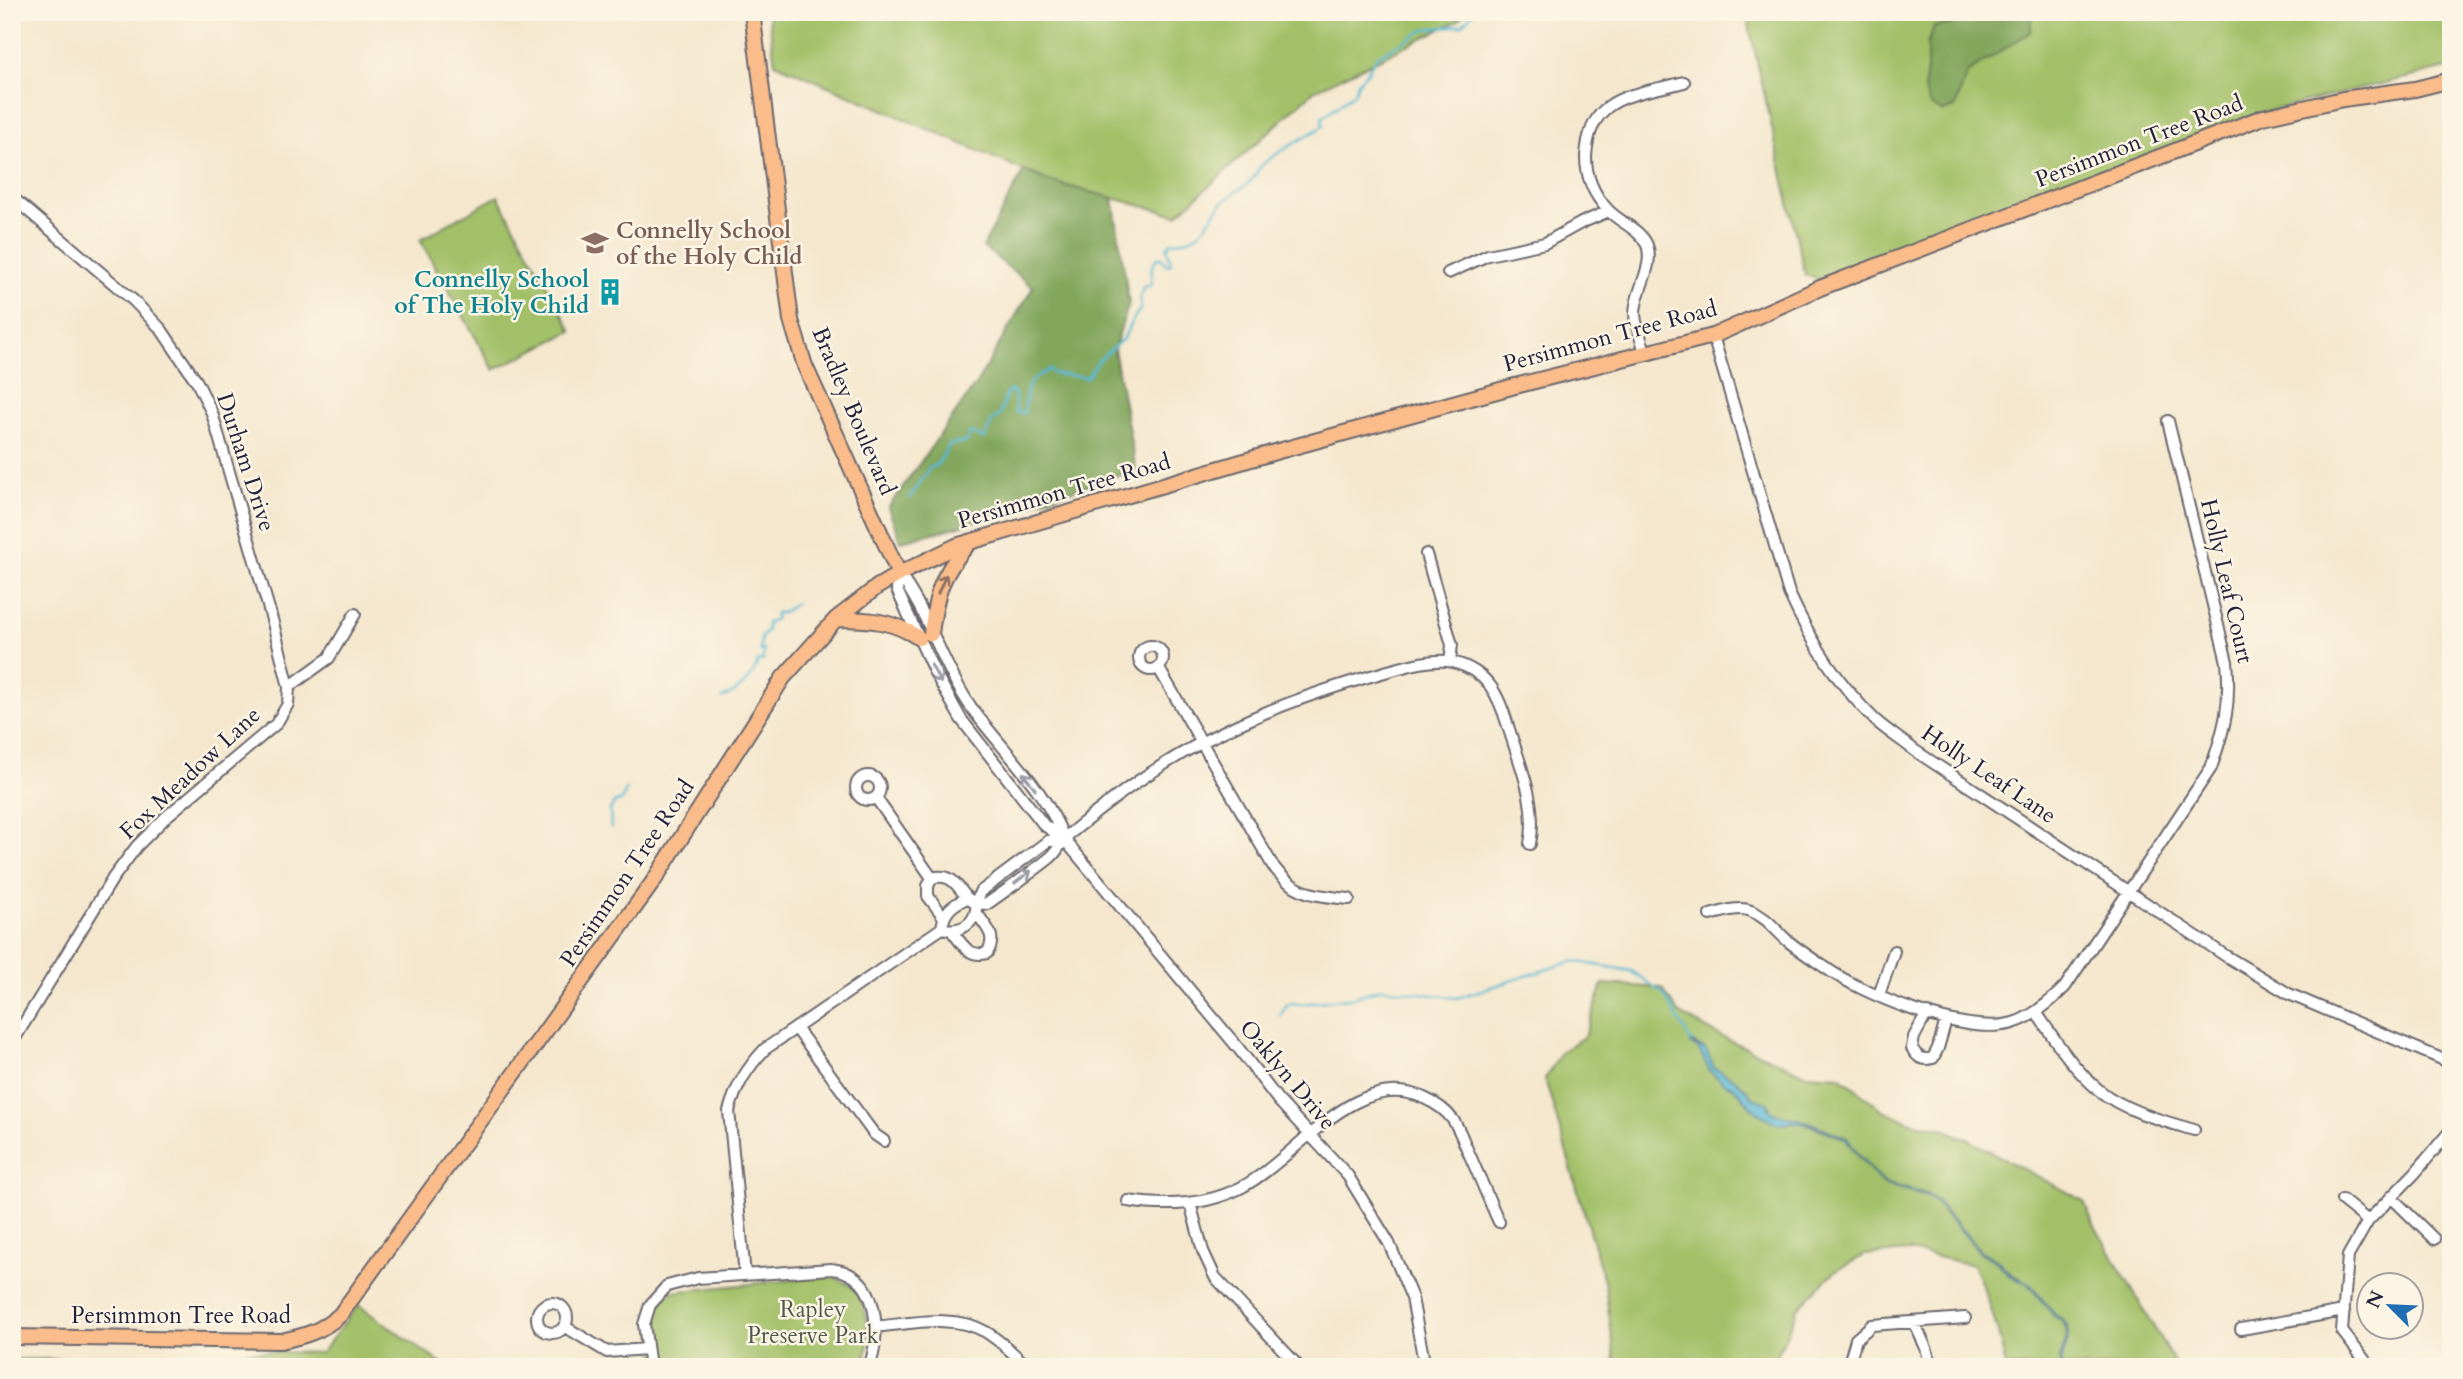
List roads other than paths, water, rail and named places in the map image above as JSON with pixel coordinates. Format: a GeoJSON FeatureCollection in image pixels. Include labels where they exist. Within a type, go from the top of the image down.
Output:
{"type":"FeatureCollection","features":[{"type":"Feature","properties":{"kind":"main road","name":"Bradley Boulevard"},"geometry":{"type":"LineString","coordinates":[[752,12],[791,320],[806,366],[899,574]]}},
{"type":"Feature","properties":{"kind":"main road","name":"Persimmon Tree Road"},"geometry":{"type":"LineString","coordinates":[[12,1337],[281,1341],[306,1336],[326,1327],[340,1315],[653,882],[783,678],[836,620],[877,587],[899,574],[956,546],[1275,452],[1516,386],[1713,336],[1820,288],[2263,117],[2343,99],[2414,89],[2451,80]]}},
{"type":"Feature","properties":{"kind":"main road"},"geometry":{"type":"LineString","coordinates":[[836,620],[871,619],[925,636],[936,597],[951,563],[969,542]]}},
{"type":"Feature","properties":{"kind":"street"},"geometry":{"type":"LineString","coordinates":[[1646,354],[1635,314],[1639,286],[1648,263],[1647,245],[1632,228],[1609,211],[1597,196],[1586,172],[1587,142],[1594,121],[1604,108],[1620,98],[1684,82]]}},
{"type":"Feature","properties":{"kind":"street","name":"Durham Drive"},"geometry":{"type":"LineString","coordinates":[[12,197],[134,301],[161,329],[197,382],[212,412],[289,687]]}},
{"type":"Feature","properties":{"kind":"street"},"geometry":{"type":"LineString","coordinates":[[1448,273],[1488,255],[1545,243],[1609,211]]}},
{"type":"Feature","properties":{"kind":"street","name":"Holly Leaf Lane"},"geometry":{"type":"LineString","coordinates":[[1713,336],[1789,593],[1807,632],[1846,689],[1877,721],[1914,750],[2128,892],[2289,994],[2451,1063]]}},
{"type":"Feature","properties":{"kind":"street","name":"Holly Leaf Court"},"geometry":{"type":"LineString","coordinates":[[1710,915],[1750,910],[1763,917],[1787,941],[1859,989],[1946,1020],[1979,1026],[1998,1026],[2024,1020],[2048,1004],[2065,987],[2211,768],[2225,727],[2229,693],[2227,662],[2168,421]]}},
{"type":"Feature","properties":{"kind":"street"},"geometry":{"type":"LineString","coordinates":[[1426,554],[1452,645],[1450,661]]}},
{"type":"Feature","properties":{"kind":"street","name":"Oaklyn Drive"},"geometry":{"type":"LineString","coordinates":[[899,574],[897,590],[925,636],[961,719],[1044,825],[1064,839],[1239,1049],[1278,1100],[1348,1176],[1389,1242],[1412,1298],[1425,1367]]}},
{"type":"Feature","properties":{"kind":"street"},"geometry":{"type":"LineString","coordinates":[[289,687],[329,657],[355,614]]}},
{"type":"Feature","properties":{"kind":"street"},"geometry":{"type":"LineString","coordinates":[[745,1275],[729,1111],[735,1090],[748,1067],[765,1049],[947,929],[968,925],[973,904],[980,892],[1048,841],[1064,839],[1150,772],[1201,742],[1256,715],[1334,687],[1414,664],[1450,661],[1483,677],[1502,704],[1532,803],[1534,827],[1530,844]]}},
{"type":"Feature","properties":{"kind":"street"},"geometry":{"type":"LineString","coordinates":[[1158,667],[1283,879],[1307,894],[1349,899]]}},
{"type":"Feature","properties":{"kind":"street","name":"Fox Meadow Lane"},"geometry":{"type":"LineString","coordinates":[[12,1043],[113,878],[137,846],[167,816],[276,724],[288,704],[289,687]]}},
{"type":"Feature","properties":{"kind":"street"},"geometry":{"type":"LineString","coordinates":[[876,798],[932,878],[928,896],[943,916],[947,929],[969,952],[978,956],[987,953],[993,945],[993,935],[973,904],[950,877],[943,875],[932,878]]}},
{"type":"Feature","properties":{"kind":"street"},"geometry":{"type":"LineString","coordinates":[[943,916],[952,905],[973,904]]}},
{"type":"Feature","properties":{"kind":"street"},"geometry":{"type":"LineString","coordinates":[[1879,995],[1894,951]]}},
{"type":"Feature","properties":{"kind":"street"},"geometry":{"type":"LineString","coordinates":[[2036,1012],[2068,1059],[2101,1092],[2148,1116],[2194,1129]]}},
{"type":"Feature","properties":{"kind":"street"},"geometry":{"type":"LineString","coordinates":[[1927,1013],[1914,1037],[1912,1048],[1917,1056],[1925,1060],[1933,1058],[1946,1020]]}},
{"type":"Feature","properties":{"kind":"street"},"geometry":{"type":"LineString","coordinates":[[796,1028],[874,1134],[884,1141]]}},
{"type":"Feature","properties":{"kind":"street"},"geometry":{"type":"LineString","coordinates":[[1128,1201],[1159,1206],[1209,1201],[1242,1187],[1359,1099],[1386,1091],[1412,1093],[1434,1102],[1454,1121],[1499,1222]]}},
{"type":"Feature","properties":{"kind":"street"},"geometry":{"type":"LineString","coordinates":[[2370,1367],[2342,1331],[2348,1256],[2368,1221],[2415,1173],[2451,1130]]}},
{"type":"Feature","properties":{"kind":"street"},"geometry":{"type":"LineString","coordinates":[[2391,1197],[2434,1239]]}},
{"type":"Feature","properties":{"kind":"street"},"geometry":{"type":"LineString","coordinates":[[2342,1199],[2368,1221]]}},
{"type":"Feature","properties":{"kind":"street"},"geometry":{"type":"LineString","coordinates":[[1190,1203],[1203,1251],[1215,1277],[1299,1367]]}},
{"type":"Feature","properties":{"kind":"street"},"geometry":{"type":"LineString","coordinates":[[650,1367],[644,1324],[650,1305],[667,1286],[698,1279],[831,1269],[849,1273],[865,1288],[874,1310],[875,1353],[869,1367]]}},
{"type":"Feature","properties":{"kind":"street"},"geometry":{"type":"LineString","coordinates":[[2241,1329],[2344,1311]]}},
{"type":"Feature","properties":{"kind":"street"},"geometry":{"type":"LineString","coordinates":[[1848,1367],[1856,1339],[1872,1325],[1965,1318]]}},
{"type":"Feature","properties":{"kind":"street"},"geometry":{"type":"LineString","coordinates":[[874,1327],[947,1321],[966,1324],[994,1337],[1028,1367]]}},
{"type":"Feature","properties":{"kind":"street"},"geometry":{"type":"LineString","coordinates":[[1914,1322],[1931,1367]]}},
{"type":"Feature","properties":{"kind":"street"},"geometry":{"type":"LineString","coordinates":[[564,1326],[607,1352],[647,1349]]}},
{"type":"Feature","properties":{"kind":"water"},"geometry":{"type":"Polygon","coordinates":[[[1691,1042],[1706,1050],[1714,1068],[1735,1079],[1752,1098],[1768,1103],[1773,1113],[1809,1122],[1847,1138],[1881,1180],[1926,1194],[1936,1201],[1981,1251],[1998,1261],[2012,1275],[2028,1282],[2055,1315],[2062,1319],[2068,1327],[2069,1336],[2062,1367],[2059,1362],[2067,1336],[2061,1320],[2054,1316],[2027,1283],[2011,1277],[1997,1262],[1980,1252],[1935,1202],[1925,1195],[1886,1185],[1880,1181],[1859,1157],[1846,1139],[1808,1124],[1778,1124],[1760,1114],[1735,1088],[1725,1084],[1710,1071],[1698,1048],[1690,1044],[1691,1042]]]}},
{"type":"Feature","properties":{"kind":"waterway"},"geometry":{"type":"LineString","coordinates":[[910,498],[930,467],[937,465],[950,444],[967,442],[970,432],[984,439],[992,421],[1000,415],[1010,390],[1015,394],[1016,412],[1024,413],[1028,386],[1050,369],[1054,374],[1087,377],[1099,360],[1124,338],[1141,308],[1143,287],[1151,285],[1152,266],[1157,258],[1161,258],[1167,265],[1171,264],[1167,248],[1171,242],[1195,236],[1223,202],[1250,182],[1263,164],[1323,126],[1322,118],[1354,93],[1358,82],[1377,56],[1426,29],[1462,25],[1474,12]]}},
{"type":"Feature","properties":{"kind":"waterway"},"geometry":{"type":"LineString","coordinates":[[722,698],[745,684],[758,661],[763,661],[764,650],[760,651],[761,638],[767,631],[767,623],[775,619],[776,613],[782,613],[796,603]]}},
{"type":"Feature","properties":{"kind":"waterway"},"geometry":{"type":"LineString","coordinates":[[611,828],[610,810],[614,803],[622,800],[626,789]]}},
{"type":"Feature","properties":{"kind":"waterway"},"geometry":{"type":"LineString","coordinates":[[1280,1016],[1288,1003],[1302,1004],[1355,997],[1382,988],[1457,998],[1573,961],[1631,971],[1664,994],[1691,1042]]}},
{"type":"Feature","properties":{"kind":"place","name":"Connelly School of the Holy Child"},"geometry":{"type":"Point","coordinates":[595,243]}},
{"type":"Feature","properties":{"kind":"place","name":"Connelly School of The Holy Child"},"geometry":{"type":"Point","coordinates":[610,292]}},
{"type":"Feature","properties":{"kind":"park label","name":"Rapley Preserve Park"},"geometry":{"type":"Point","coordinates":[813,1322]}}]}
